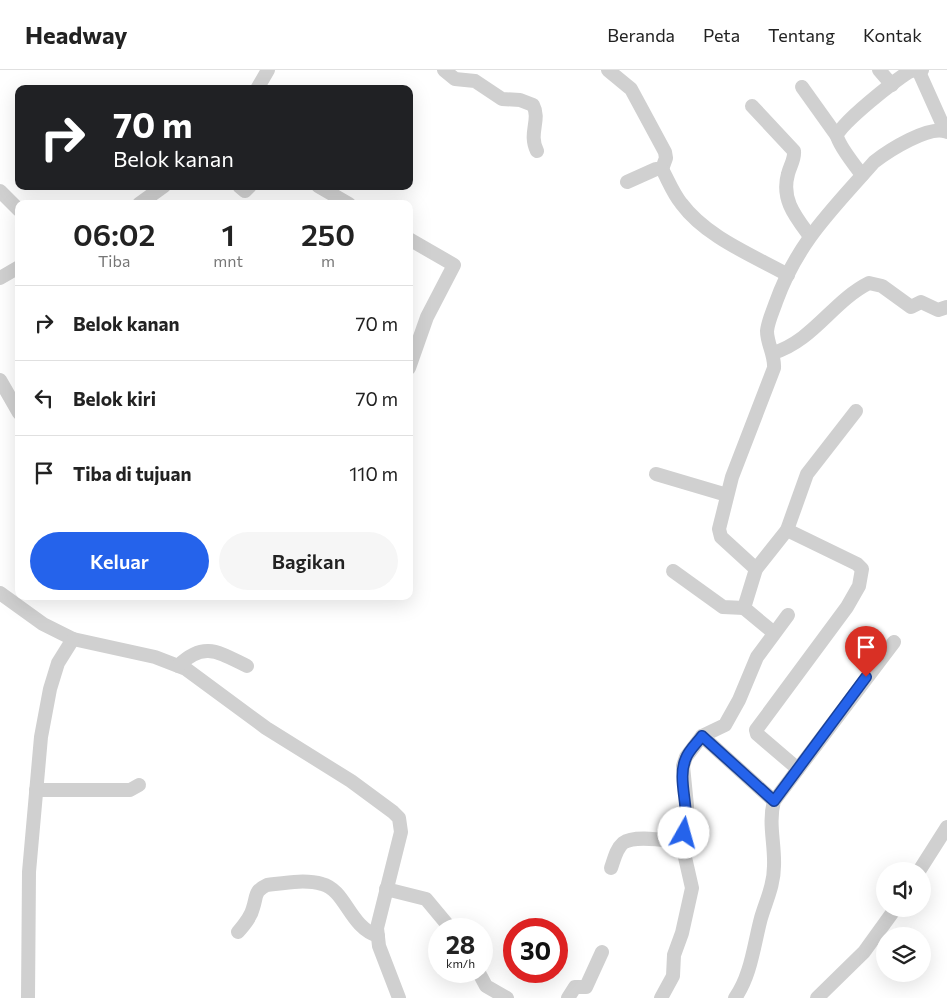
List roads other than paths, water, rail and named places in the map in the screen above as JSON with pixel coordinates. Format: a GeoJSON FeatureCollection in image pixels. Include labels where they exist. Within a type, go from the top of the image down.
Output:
{"type":"FeatureCollection","features":[{"type":"Feature","properties":{"kind":"street"},"geometry":{"type":"LineString","coordinates":[[259,85],[268,70]]}},
{"type":"Feature","properties":{"kind":"street"},"geometry":{"type":"LineString","coordinates":[[444,70],[455,79],[475,81],[502,99],[520,100],[533,105],[536,116],[532,141],[537,150]]}},
{"type":"Feature","properties":{"kind":"street"},"geometry":{"type":"LineString","coordinates":[[608,70],[631,89],[639,102],[665,152],[666,158],[662,170],[681,203],[695,218],[740,249],[788,275]]}},
{"type":"Feature","properties":{"kind":"street"},"geometry":{"type":"LineString","coordinates":[[880,70],[892,86]]}},
{"type":"Feature","properties":{"kind":"street"},"geometry":{"type":"LineString","coordinates":[[837,136],[841,127],[851,117],[892,86],[916,71],[946,131]]}},
{"type":"Feature","properties":{"kind":"street"},"geometry":{"type":"LineString","coordinates":[[802,87],[862,175]]}},
{"type":"Feature","properties":{"kind":"street"},"geometry":{"type":"LineString","coordinates":[[752,106],[794,151],[785,183],[786,194],[790,209],[809,235]]}},
{"type":"Feature","properties":{"kind":"street"},"geometry":{"type":"LineString","coordinates":[[756,569],[719,534],[727,495],[774,368],[773,353],[767,329],[788,275],[809,235],[874,162],[887,152],[928,132],[940,129],[946,131]]}},
{"type":"Feature","properties":{"kind":"street"},"geometry":{"type":"LineString","coordinates":[[627,182],[656,169],[662,170]]}},
{"type":"Feature","properties":{"kind":"street"},"geometry":{"type":"LineString","coordinates":[[145,200],[158,190]]}},
{"type":"Feature","properties":{"kind":"street"},"geometry":{"type":"LineString","coordinates":[[325,190],[341,200]]}},
{"type":"Feature","properties":{"kind":"street"},"geometry":{"type":"LineString","coordinates":[[0,191],[15,206]]}},
{"type":"Feature","properties":{"kind":"street"},"geometry":{"type":"LineString","coordinates":[[413,241],[454,265],[426,317],[413,356]]}},
{"type":"Feature","properties":{"kind":"street"},"geometry":{"type":"LineString","coordinates":[[0,278],[15,269]]}},
{"type":"Feature","properties":{"kind":"street"},"geometry":{"type":"LineString","coordinates":[[773,353],[799,342],[869,283],[882,286],[911,307],[921,302],[938,310],[947,307]]}},
{"type":"Feature","properties":{"kind":"street"},"geometry":{"type":"LineString","coordinates":[[0,380],[15,406]]}},
{"type":"Feature","properties":{"kind":"street"},"geometry":{"type":"LineString","coordinates":[[744,608],[756,569],[787,530],[807,474],[856,411]]}},
{"type":"Feature","properties":{"kind":"street"},"geometry":{"type":"LineString","coordinates":[[656,474],[727,495]]}},
{"type":"Feature","properties":{"kind":"street"},"geometry":{"type":"LineString","coordinates":[[787,530],[857,564],[863,574],[859,586],[847,607],[756,730],[757,734],[798,768]]}},
{"type":"Feature","properties":{"kind":"street"},"geometry":{"type":"LineString","coordinates":[[672,571],[723,607],[744,608],[774,633]]}},
{"type":"Feature","properties":{"kind":"street"},"geometry":{"type":"LineString","coordinates":[[0,593],[44,624],[73,639],[155,657],[178,666],[214,687],[266,728],[351,781],[399,818],[401,832],[380,911],[378,936],[379,946],[399,998]]}},
{"type":"Feature","properties":{"kind":"street"},"geometry":{"type":"LineString","coordinates":[[661,998],[673,976],[674,955],[682,933],[692,888],[682,842],[687,806],[683,766],[686,757],[702,736],[725,725],[730,718],[756,657],[788,614]]}},
{"type":"Feature","properties":{"kind":"street"},"geometry":{"type":"LineString","coordinates":[[28,998],[29,872],[41,737],[50,689],[58,662],[73,639]]}},
{"type":"Feature","properties":{"kind":"street"},"geometry":{"type":"LineString","coordinates":[[734,998],[742,985],[751,960],[761,917],[773,882],[772,815],[774,801],[894,642]]}},
{"type":"Feature","properties":{"kind":"street"},"geometry":{"type":"LineString","coordinates":[[178,666],[188,656],[202,650],[221,654],[247,666]]}},
{"type":"Feature","properties":{"kind":"street"},"geometry":{"type":"LineString","coordinates":[[702,736],[774,801]]}},
{"type":"Feature","properties":{"kind":"street"},"geometry":{"type":"LineString","coordinates":[[36,790],[130,790],[139,785]]}},
{"type":"Feature","properties":{"kind":"street"},"geometry":{"type":"LineString","coordinates":[[925,862],[947,827]]}},
{"type":"Feature","properties":{"kind":"street"},"geometry":{"type":"LineString","coordinates":[[611,868],[619,848],[630,840],[646,839],[682,842]]}},
{"type":"Feature","properties":{"kind":"street"},"geometry":{"type":"LineString","coordinates":[[238,932],[253,909],[256,892],[260,888],[267,885],[313,882],[329,886],[357,923],[370,933],[378,936]]}},
{"type":"Feature","properties":{"kind":"street"},"geometry":{"type":"LineString","coordinates":[[386,889],[426,899],[442,918]]}},
{"type":"Feature","properties":{"kind":"street"},"geometry":{"type":"LineString","coordinates":[[821,996],[864,952],[889,917]]}},
{"type":"Feature","properties":{"kind":"street"},"geometry":{"type":"LineString","coordinates":[[568,998],[576,987],[586,987],[602,952]]}},
{"type":"Feature","properties":{"kind":"street"},"geometry":{"type":"LineString","coordinates":[[484,983],[486,986],[507,998]]}}]}
